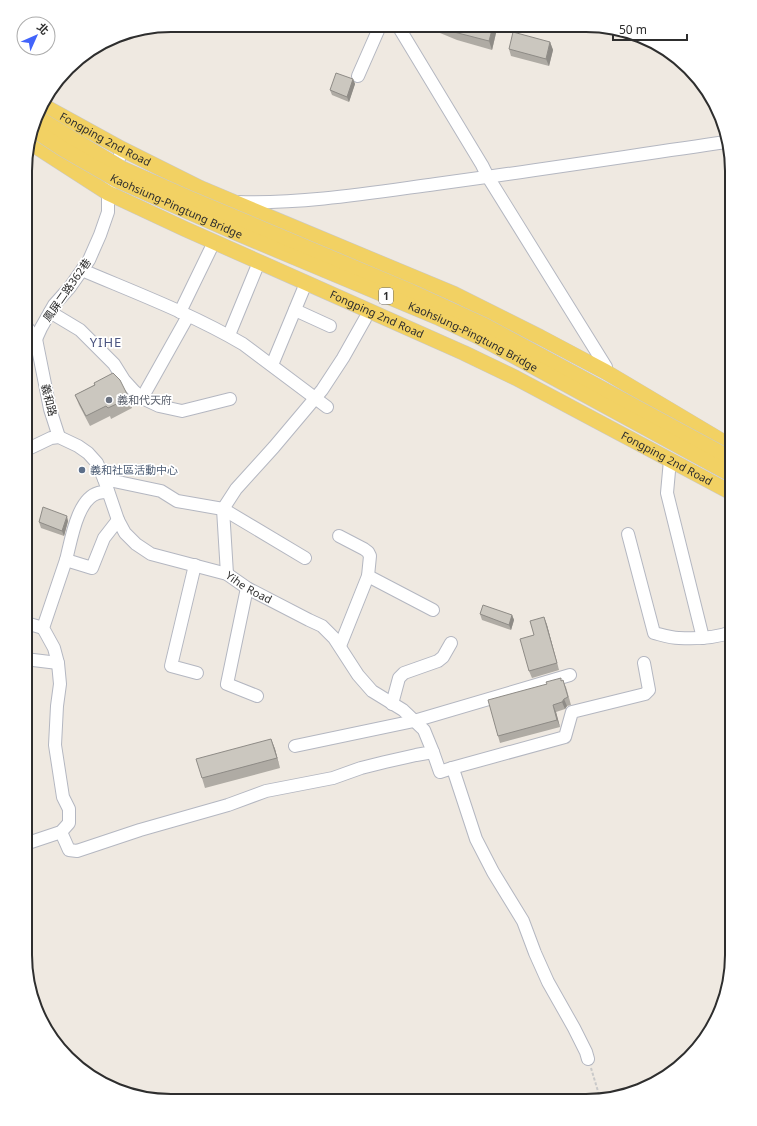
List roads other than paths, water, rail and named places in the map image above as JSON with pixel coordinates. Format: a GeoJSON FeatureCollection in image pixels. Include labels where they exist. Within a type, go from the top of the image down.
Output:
{"type":"FeatureCollection","features":[{"type":"Feature","properties":{"kind":"main road","name":"Fongping 2nd Road"},"geometry":{"type":"LineString","coordinates":[[48,108],[122,150],[200,188],[454,294],[606,372],[725,443]]}},
{"type":"Feature","properties":{"kind":"main road","name":"Kaohsiung-Pingtung Bridge"},"geometry":{"type":"LineString","coordinates":[[42,120],[122,168],[418,295],[484,325],[725,455]]}},
{"type":"Feature","properties":{"kind":"main road","name":"Kaohsiung-Pingtung Bridge"},"geometry":{"type":"LineString","coordinates":[[38,132],[63,149],[117,180],[234,232],[437,317],[479,337],[725,471]]}},
{"type":"Feature","properties":{"kind":"main road","name":"Fongping 2nd Road"},"geometry":{"type":"LineString","coordinates":[[35,146],[108,193],[214,242],[464,352],[725,489]]}},
{"type":"Feature","properties":{"kind":"street"},"geometry":{"type":"LineString","coordinates":[[358,76],[377,32]]}},
{"type":"Feature","properties":{"kind":"street"},"geometry":{"type":"LineString","coordinates":[[402,32],[488,177],[606,367],[606,372]]}},
{"type":"Feature","properties":{"kind":"street","name":"Fongping 2nd Road"},"geometry":{"type":"LineString","coordinates":[[235,202],[276,203],[326,199],[722,143]]}},
{"type":"Feature","properties":{"kind":"street","name":"鳳屏二路362巷"},"geometry":{"type":"LineString","coordinates":[[36,339],[54,305],[70,287],[89,260],[108,212],[108,193],[122,150]]}},
{"type":"Feature","properties":{"kind":"street"},"geometry":{"type":"LineString","coordinates":[[142,398],[184,314],[214,242]]}},
{"type":"Feature","properties":{"kind":"street"},"geometry":{"type":"LineString","coordinates":[[229,336],[260,262]]}},
{"type":"Feature","properties":{"kind":"street"},"geometry":{"type":"LineString","coordinates":[[82,270],[184,314],[244,344],[327,407]]}},
{"type":"Feature","properties":{"kind":"street"},"geometry":{"type":"LineString","coordinates":[[272,365],[306,283]]}},
{"type":"Feature","properties":{"kind":"street"},"geometry":{"type":"LineString","coordinates":[[295,310],[330,326]]}},
{"type":"Feature","properties":{"kind":"street"},"geometry":{"type":"LineString","coordinates":[[50,312],[80,330],[114,364],[129,386],[142,398],[159,406],[182,411],[230,399]]}},
{"type":"Feature","properties":{"kind":"street"},"geometry":{"type":"LineString","coordinates":[[227,574],[223,509],[236,489],[322,390],[343,358],[365,319]]}},
{"type":"Feature","properties":{"kind":"street"},"geometry":{"type":"LineString","coordinates":[[32,334],[36,339]]}},
{"type":"Feature","properties":{"kind":"street","name":"義和路"},"geometry":{"type":"LineString","coordinates":[[36,339],[50,409],[58,437]]}},
{"type":"Feature","properties":{"kind":"street"},"geometry":{"type":"LineString","coordinates":[[32,447],[51,438],[58,437]]}},
{"type":"Feature","properties":{"kind":"street","name":"Yihe Road"},"geometry":{"type":"LineString","coordinates":[[58,437],[78,446],[88,453],[97,463],[118,520],[125,533],[136,544],[151,554],[227,574],[247,588],[322,626],[334,638],[358,675],[372,691],[403,710],[424,730],[440,772],[452,768]]}},
{"type":"Feature","properties":{"kind":"street"},"geometry":{"type":"LineString","coordinates":[[670,460],[667,493],[703,638]]}},
{"type":"Feature","properties":{"kind":"street"},"geometry":{"type":"LineString","coordinates":[[104,479],[161,491],[177,501],[223,509],[305,558]]}},
{"type":"Feature","properties":{"kind":"street"},"geometry":{"type":"LineString","coordinates":[[43,628],[66,560],[75,523],[80,510],[89,498],[99,493],[108,492]]}},
{"type":"Feature","properties":{"kind":"street"},"geometry":{"type":"LineString","coordinates":[[66,560],[92,568],[104,538],[118,520]]}},
{"type":"Feature","properties":{"kind":"street"},"geometry":{"type":"LineString","coordinates":[[628,534],[654,633],[677,638],[703,638],[725,634]]}},
{"type":"Feature","properties":{"kind":"street"},"geometry":{"type":"LineString","coordinates":[[339,536],[368,552],[370,556],[368,576],[340,646]]}},
{"type":"Feature","properties":{"kind":"street"},"geometry":{"type":"LineString","coordinates":[[195,565],[171,666],[197,673]]}},
{"type":"Feature","properties":{"kind":"street"},"geometry":{"type":"LineString","coordinates":[[368,576],[433,610]]}},
{"type":"Feature","properties":{"kind":"street"},"geometry":{"type":"LineString","coordinates":[[247,588],[227,684],[257,696]]}},
{"type":"Feature","properties":{"kind":"street"},"geometry":{"type":"LineString","coordinates":[[32,625],[43,628],[54,648],[58,663],[60,684],[55,745],[63,797],[69,809],[69,823],[62,832],[32,842]]}},
{"type":"Feature","properties":{"kind":"street"},"geometry":{"type":"LineString","coordinates":[[392,704],[399,678],[404,673],[438,661],[451,643]]}},
{"type":"Feature","properties":{"kind":"street"},"geometry":{"type":"LineString","coordinates":[[32,661],[58,663]]}},
{"type":"Feature","properties":{"kind":"street"},"geometry":{"type":"LineString","coordinates":[[588,1059],[586,1052],[534,953],[523,921],[493,872],[476,839],[452,768],[565,737],[572,712],[645,694],[649,690],[644,663]]}},
{"type":"Feature","properties":{"kind":"street"},"geometry":{"type":"LineString","coordinates":[[295,746],[414,721],[570,675]]}},
{"type":"Feature","properties":{"kind":"street"},"geometry":{"type":"LineString","coordinates":[[62,832],[69,850],[77,851],[148,828],[228,805],[266,791],[333,778],[361,768],[433,752]]}},
{"type":"Feature","properties":{"kind":"place","name":"義和代天府"},"geometry":{"type":"Point","coordinates":[109,400]}},
{"type":"Feature","properties":{"kind":"place","name":"義和社區活動中心"},"geometry":{"type":"Point","coordinates":[82,470]}},
{"type":"Feature","properties":{"kind":"district","name":"YIHE"},"geometry":{"type":"Point","coordinates":[106,342]}}]}
